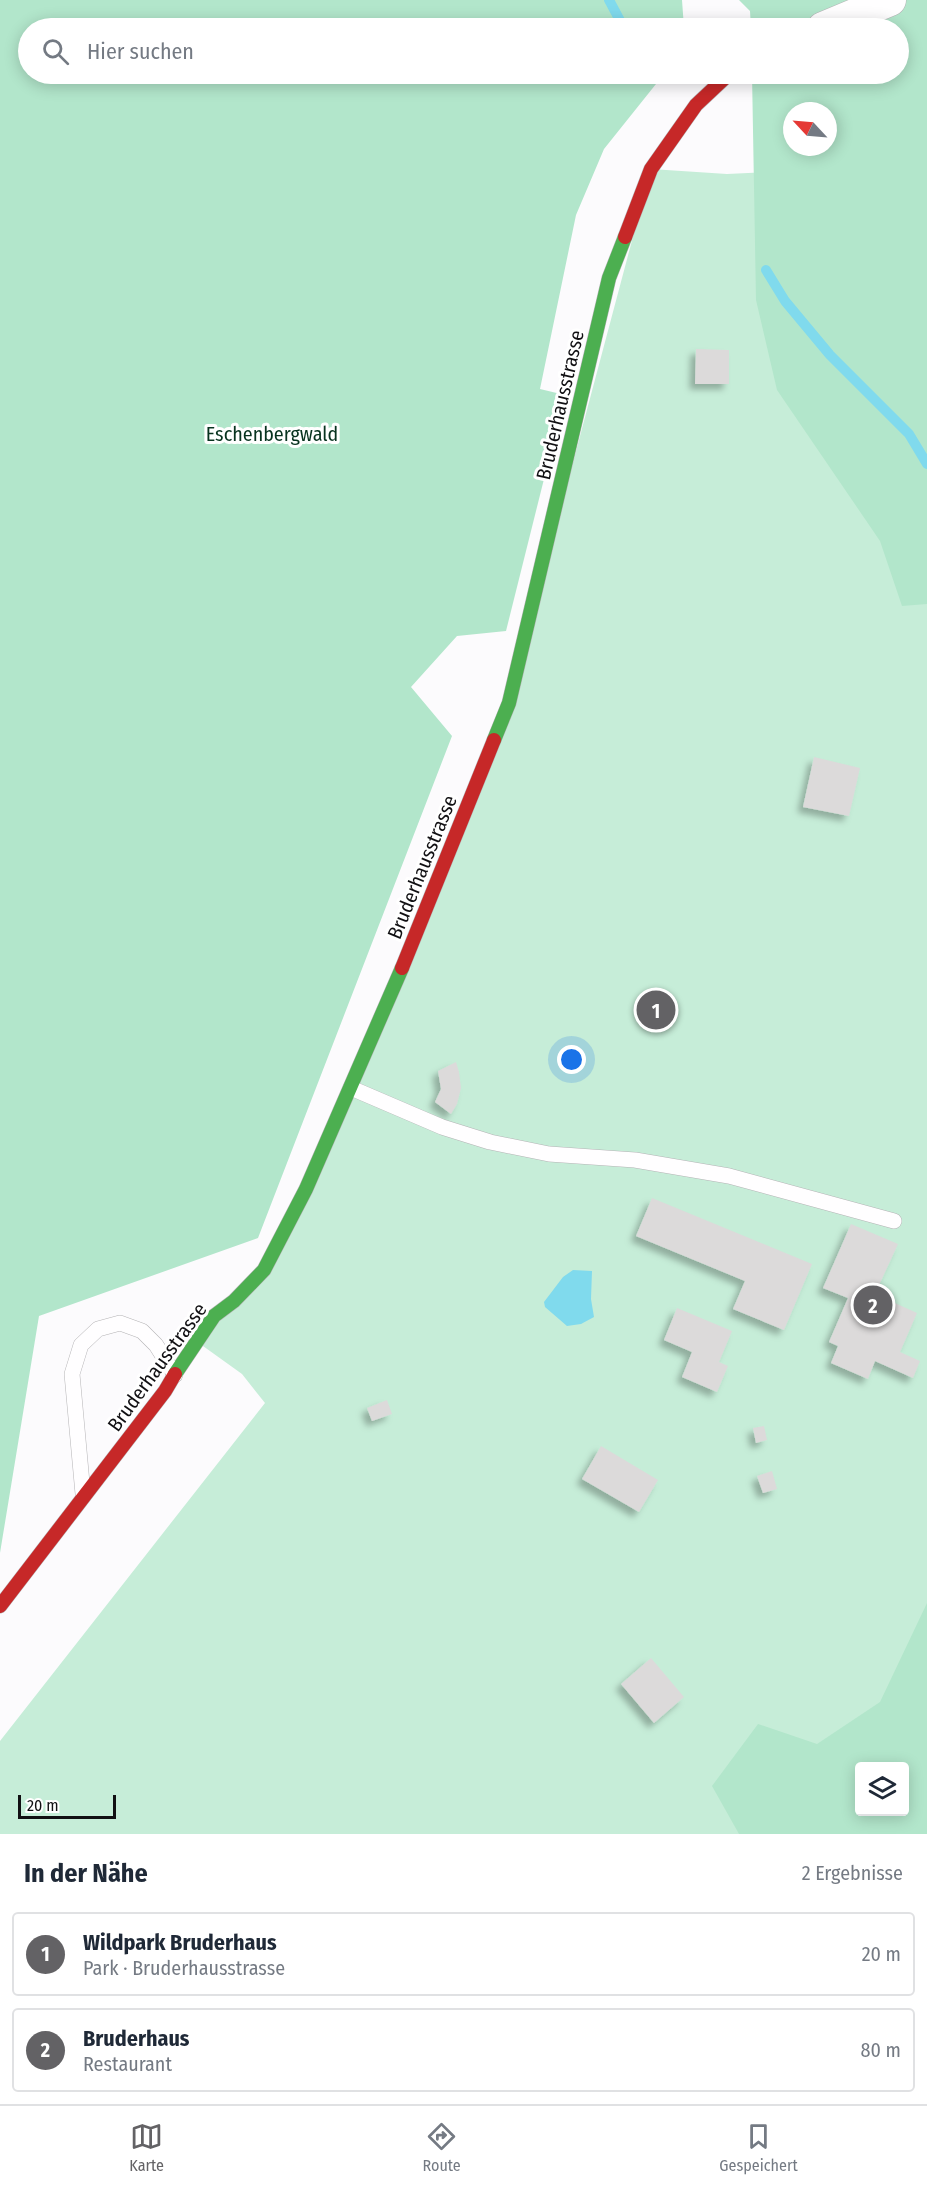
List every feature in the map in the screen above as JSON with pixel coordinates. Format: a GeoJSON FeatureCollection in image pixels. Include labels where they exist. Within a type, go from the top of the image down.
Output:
{"type":"FeatureCollection","features":[{"type":"Feature","properties":{"kind":"street"},"geometry":{"type":"LineString","coordinates":[[847,18],[890,0]]}},
{"type":"Feature","properties":{"kind":"street","name":"Bruderhausstrasse"},"geometry":{"type":"LineString","coordinates":[[0,1606],[175,1375],[214,1316],[234,1301],[264,1270],[306,1189],[418,931],[509,703],[609,278],[651,169],[696,105],[718,84]]}},
{"type":"Feature","properties":{"kind":"lane"},"geometry":{"type":"LineString","coordinates":[[351,1089],[442,1127],[490,1142],[549,1154],[635,1160],[729,1176],[894,1221]]}},
{"type":"Feature","properties":{"kind":"lane"},"geometry":{"type":"LineString","coordinates":[[83,1499],[72,1374],[81,1345],[98,1329],[120,1323],[142,1331],[156,1346],[175,1375]]}},
{"type":"Feature","properties":{"kind":"green space","name":"Eschenbergwald"},"geometry":{"type":"Polygon","coordinates":[[[0,0],[682,0],[683,18],[18,18],[18,84],[656,84],[604,149],[576,215],[540,389],[565,395],[506,631],[457,636],[411,687],[452,736],[258,1238],[39,1316],[0,1553],[0,0]]]}},
{"type":"Feature","properties":{"kind":"green space"},"geometry":{"type":"Polygon","coordinates":[[[739,0],[927,0],[927,604],[902,606],[880,541],[777,390],[756,300],[752,84],[909,84],[909,18],[750,18],[750,11],[739,0]]]}},
{"type":"Feature","properties":{"kind":"green space"},"geometry":{"type":"Polygon","coordinates":[[[651,169],[727,174],[808,170],[927,267],[927,1834],[0,1834],[0,1741],[265,1403],[242,1374],[196,1341],[264,1270],[509,703],[651,169]]]}},
{"type":"Feature","properties":{"kind":"green space"},"geometry":{"type":"Polygon","coordinates":[[[927,1603],[927,1834],[739,1834],[712,1786],[758,1724],[817,1744],[880,1702],[927,1603]]]}},
{"type":"Feature","properties":{"kind":"water"},"geometry":{"type":"Polygon","coordinates":[[[573,1270],[592,1271],[591,1299],[594,1317],[581,1324],[567,1326],[545,1307],[544,1302],[563,1277],[573,1270]]]}},
{"type":"Feature","properties":{"kind":"building"},"geometry":{"type":"Polygon","coordinates":[[[696,349],[729,350],[729,384],[695,384],[696,349]]]}},
{"type":"Feature","properties":{"kind":"building"},"geometry":{"type":"Polygon","coordinates":[[[814,757],[860,768],[849,816],[803,807],[814,757]]]}},
{"type":"Feature","properties":{"kind":"building"},"geometry":{"type":"Polygon","coordinates":[[[456,1062],[461,1088],[457,1104],[451,1114],[435,1102],[441,1089],[438,1071],[456,1062]]]}},
{"type":"Feature","properties":{"kind":"building"},"geometry":{"type":"Polygon","coordinates":[[[652,1198],[812,1264],[784,1330],[733,1309],[745,1281],[636,1236],[652,1198]]]}},
{"type":"Feature","properties":{"kind":"building"},"geometry":{"type":"Polygon","coordinates":[[[851,1224],[898,1244],[875,1294],[917,1313],[900,1352],[920,1361],[913,1378],[875,1361],[868,1379],[831,1363],[838,1346],[829,1342],[848,1298],[823,1288],[851,1224]]]}},
{"type":"Feature","properties":{"kind":"building"},"geometry":{"type":"Polygon","coordinates":[[[677,1308],[732,1331],[719,1362],[728,1366],[717,1392],[682,1377],[692,1352],[664,1340],[677,1308]]]}},
{"type":"Feature","properties":{"kind":"building"},"geometry":{"type":"Polygon","coordinates":[[[387,1400],[392,1414],[372,1421],[367,1408],[387,1400]]]}},
{"type":"Feature","properties":{"kind":"building"},"geometry":{"type":"Polygon","coordinates":[[[764,1426],[767,1440],[756,1443],[753,1428],[764,1426]]]}},
{"type":"Feature","properties":{"kind":"building"},"geometry":{"type":"Polygon","coordinates":[[[601,1446],[658,1480],[639,1512],[582,1479],[601,1446]]]}},
{"type":"Feature","properties":{"kind":"building"},"geometry":{"type":"Polygon","coordinates":[[[772,1471],[777,1489],[763,1493],[757,1476],[772,1471]]]}},
{"type":"Feature","properties":{"kind":"building"},"geometry":{"type":"Polygon","coordinates":[[[651,1658],[684,1697],[654,1723],[621,1684],[651,1658]]]}},
{"type":"Feature","properties":{"kind":"waterway"},"geometry":{"type":"LineString","coordinates":[[609,0],[619,18]]}},
{"type":"Feature","properties":{"kind":"waterway"},"geometry":{"type":"LineString","coordinates":[[766,270],[785,301],[830,355],[909,434],[927,464]]}},
{"type":"Feature","properties":{"kind":"traffic: fast"},"geometry":{"type":"LineString","coordinates":[[494,740],[509,703],[609,278],[625,237]]}},
{"type":"Feature","properties":{"kind":"traffic: fast"},"geometry":{"type":"LineString","coordinates":[[175,1374],[214,1316],[234,1301],[264,1270],[306,1189],[402,968]]}},
{"type":"Feature","properties":{"kind":"traffic: jam"},"geometry":{"type":"LineString","coordinates":[[625,237],[651,169],[696,105],[718,84]]}},
{"type":"Feature","properties":{"kind":"traffic: jam"},"geometry":{"type":"LineString","coordinates":[[402,968],[494,740]]}},
{"type":"Feature","properties":{"kind":"traffic: jam"},"geometry":{"type":"LineString","coordinates":[[0,1606],[165,1391],[175,1374]]}},
{"type":"Feature","properties":{"kind":"place","name":"Wildpark Bruderhaus"},"geometry":{"type":"Point","coordinates":[656,1010]}},
{"type":"Feature","properties":{"kind":"place","name":"Bruderhaus"},"geometry":{"type":"Point","coordinates":[873,1305]}}]}
